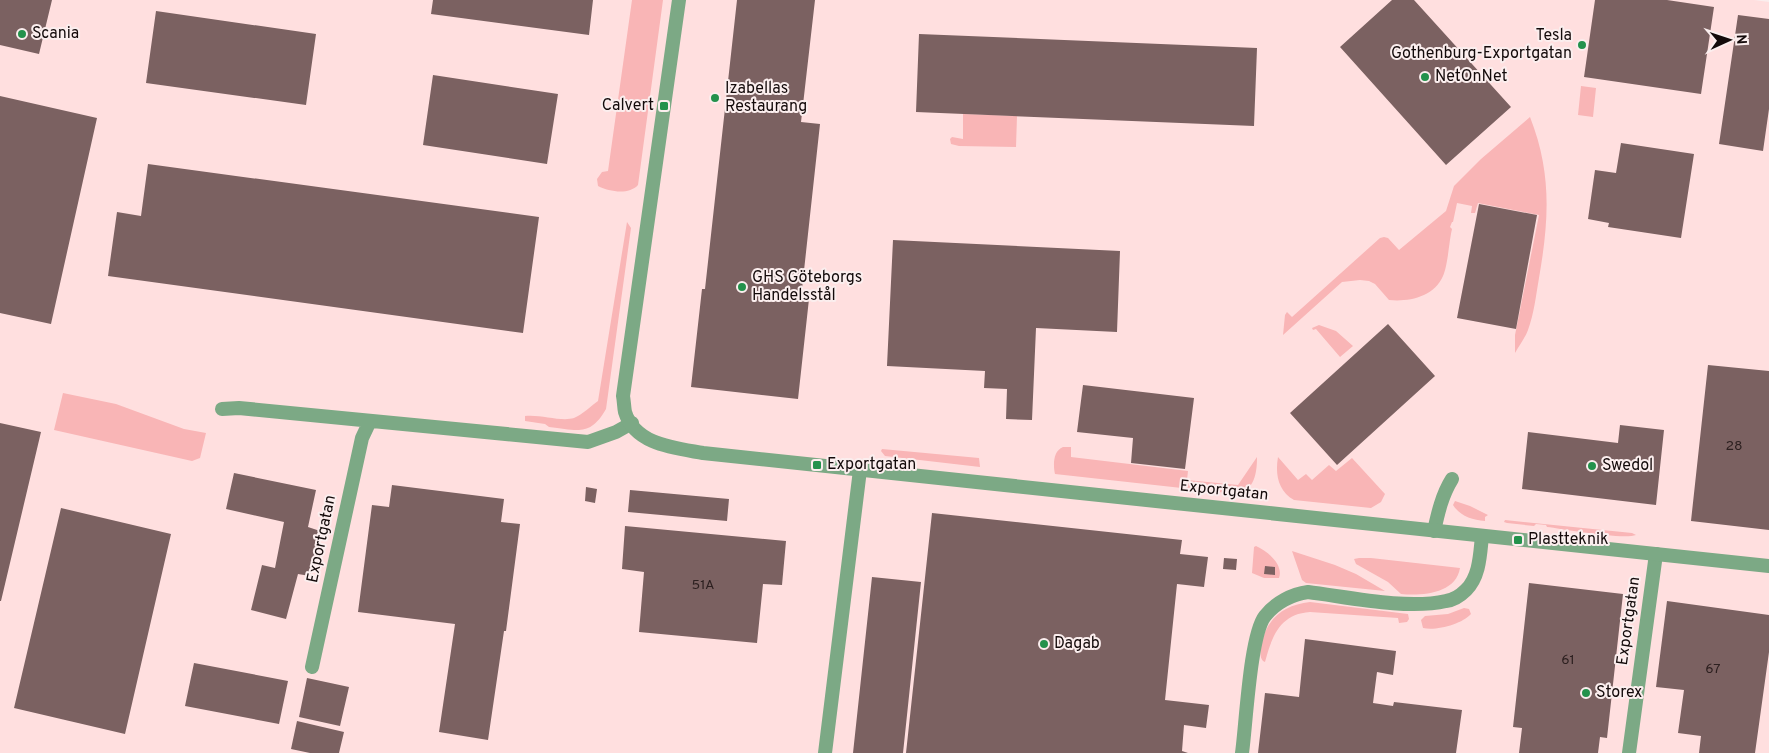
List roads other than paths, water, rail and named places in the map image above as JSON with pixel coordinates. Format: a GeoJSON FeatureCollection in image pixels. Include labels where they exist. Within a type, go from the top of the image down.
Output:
{"type":"FeatureCollection","features":[{"type":"Feature","properties":{"kind":"street","name":"Exportgatan"},"geometry":{"type":"LineString","coordinates":[[679,0],[623,396],[625,412],[640,433],[651,440],[665,446],[703,453],[1769,566]]}},
{"type":"Feature","properties":{"kind":"street"},"geometry":{"type":"LineString","coordinates":[[222,409],[239,408],[588,442],[616,432],[632,423]]}},
{"type":"Feature","properties":{"kind":"street","name":"Exportgatan"},"geometry":{"type":"LineString","coordinates":[[312,667],[362,438],[370,420]]}},
{"type":"Feature","properties":{"kind":"street"},"geometry":{"type":"LineString","coordinates":[[825,753],[860,470]]}},
{"type":"Feature","properties":{"kind":"street"},"geometry":{"type":"LineString","coordinates":[[1434,531],[1440,506],[1452,479]]}},
{"type":"Feature","properties":{"kind":"street"},"geometry":{"type":"LineString","coordinates":[[1242,753],[1255,640],[1264,616],[1282,601],[1296,594],[1308,592],[1404,604],[1448,601],[1457,598],[1474,579],[1479,566],[1482,536]]}},
{"type":"Feature","properties":{"kind":"street","name":"Exportgatan"},"geometry":{"type":"LineString","coordinates":[[1629,753],[1656,554]]}},
{"type":"Feature","properties":{"kind":"place","name":"Scania"},"geometry":{"type":"Point","coordinates":[22,34]}},
{"type":"Feature","properties":{"kind":"place","name":"Tesla Gothenburg-Exportgatan"},"geometry":{"type":"Point","coordinates":[1582,45]}},
{"type":"Feature","properties":{"kind":"place","name":"NetOnNet"},"geometry":{"type":"Point","coordinates":[1425,77]}},
{"type":"Feature","properties":{"kind":"place","name":"Izabellas Restaurang"},"geometry":{"type":"Point","coordinates":[715,98]}},
{"type":"Feature","properties":{"kind":"place","name":"Calvert"},"geometry":{"type":"Point","coordinates":[664,106]}},
{"type":"Feature","properties":{"kind":"place","name":"GHS Göteborgs Handelsstål"},"geometry":{"type":"Point","coordinates":[742,287]}},
{"type":"Feature","properties":{"kind":"place","name":"Exportgatan"},"geometry":{"type":"Point","coordinates":[817,465]}},
{"type":"Feature","properties":{"kind":"place","name":"Swedol"},"geometry":{"type":"Point","coordinates":[1592,466]}},
{"type":"Feature","properties":{"kind":"place","name":"Plastteknik"},"geometry":{"type":"Point","coordinates":[1518,540]}},
{"type":"Feature","properties":{"kind":"place","name":"Dagab"},"geometry":{"type":"Point","coordinates":[1044,644]}},
{"type":"Feature","properties":{"kind":"place","name":"Storex"},"geometry":{"type":"Point","coordinates":[1586,693]}}]}
